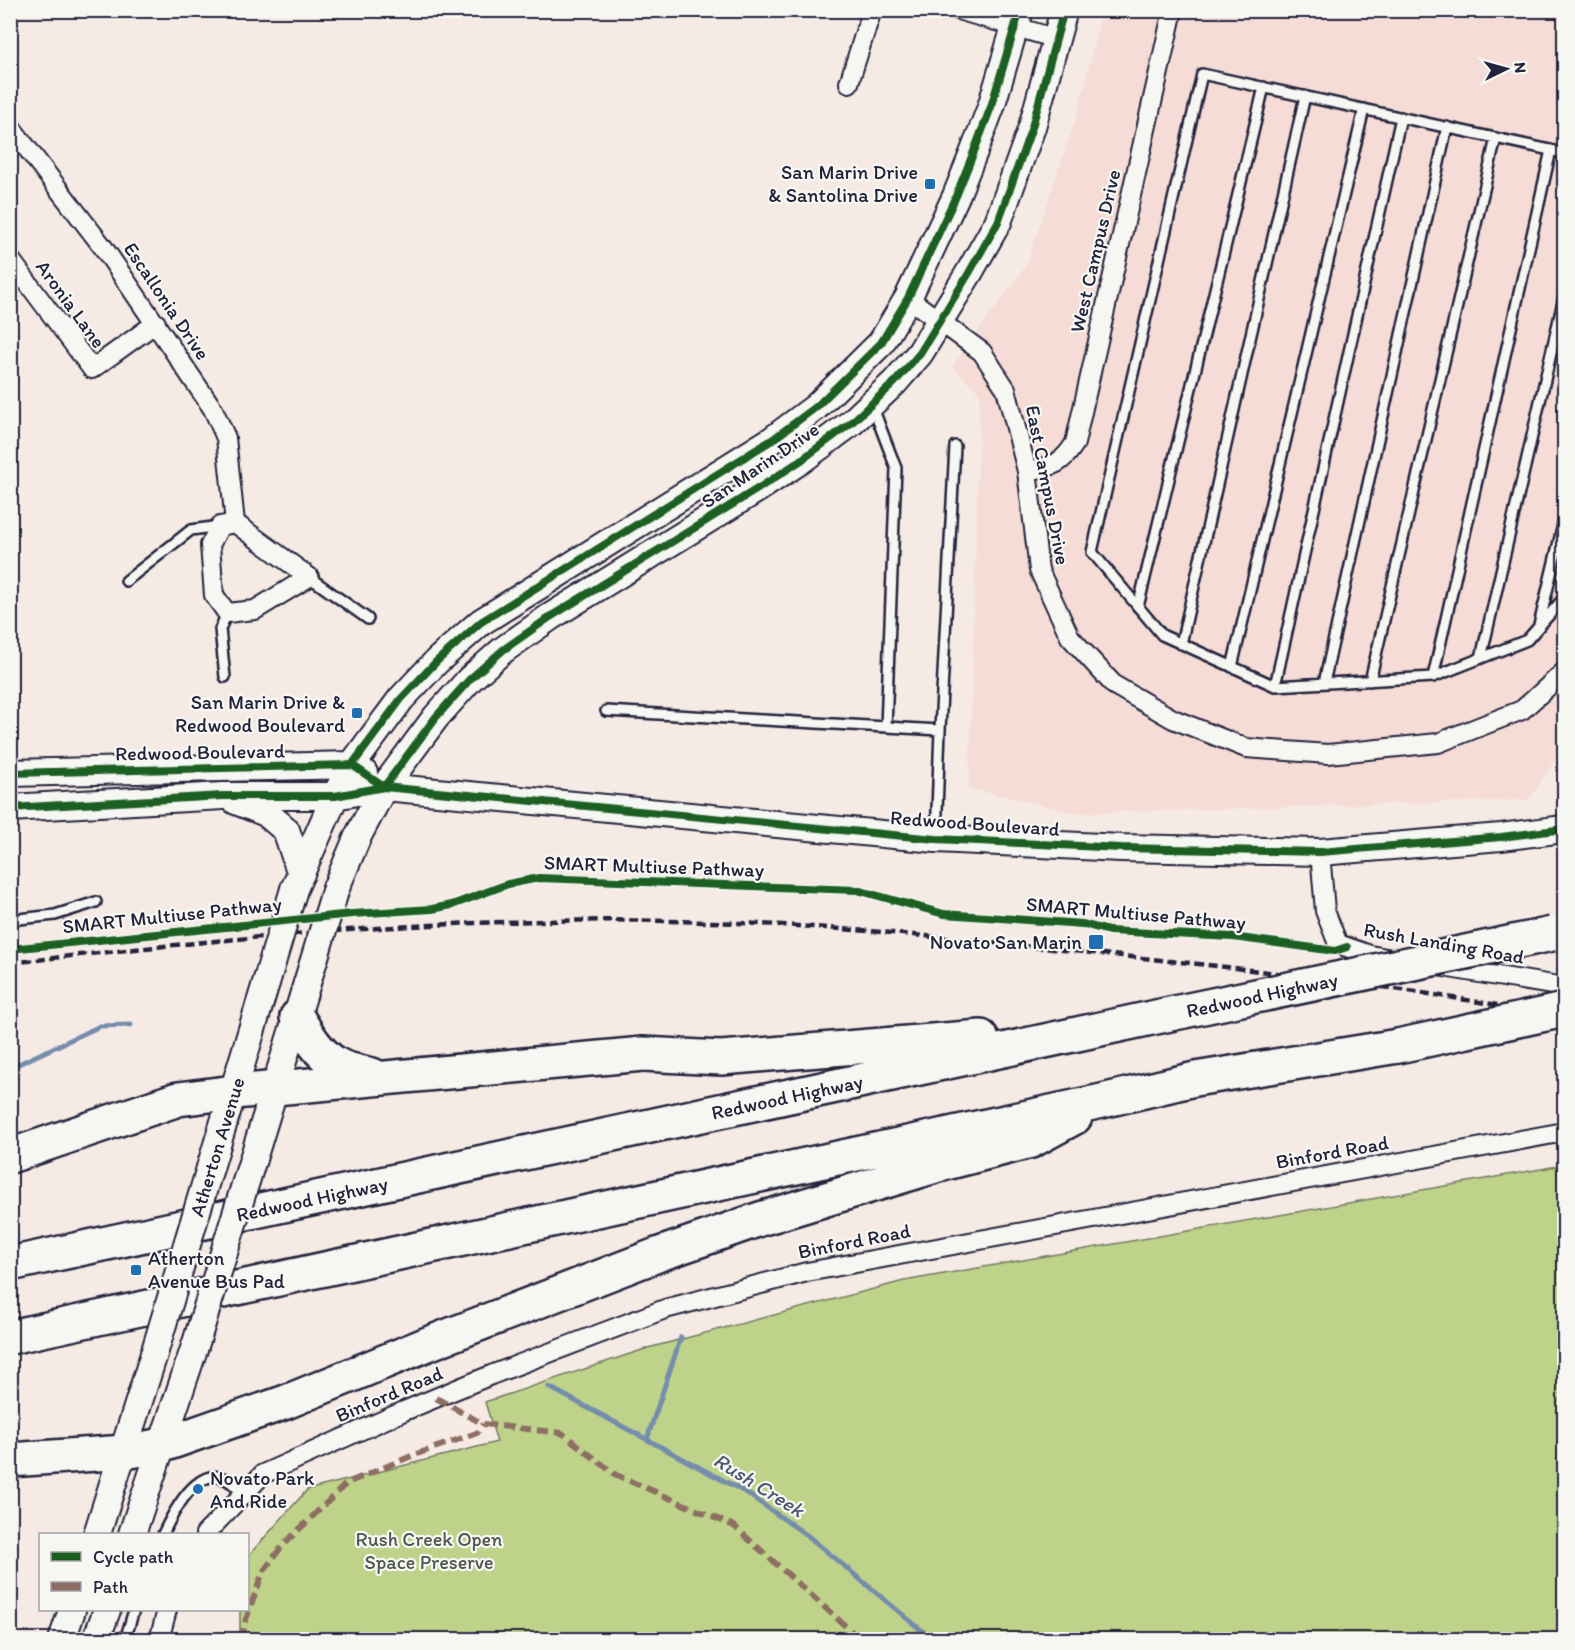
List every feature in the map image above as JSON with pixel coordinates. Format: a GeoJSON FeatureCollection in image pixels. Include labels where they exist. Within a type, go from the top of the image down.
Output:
{"type":"FeatureCollection","features":[{"type":"Feature","properties":{"kind":"highway","name":"Redwood Highway"},"geometry":{"type":"LineString","coordinates":[[10,1264],[1184,1011],[1558,933]]}},
{"type":"Feature","properties":{"kind":"highway"},"geometry":{"type":"LineString","coordinates":[[10,1336],[1195,1079],[1398,1046],[1564,1010]]}},
{"type":"Feature","properties":{"kind":"highway"},"geometry":{"type":"LineString","coordinates":[[297,1017],[310,1039],[335,1064],[349,1070],[383,1077]]}},
{"type":"Feature","properties":{"kind":"highway"},"geometry":{"type":"LineString","coordinates":[[10,1156],[178,1100],[234,1092],[643,1054],[721,1058],[1115,1026]]}},
{"type":"Feature","properties":{"kind":"highway"},"geometry":{"type":"LineString","coordinates":[[10,1460],[125,1452],[163,1445],[286,1402],[560,1292],[750,1222],[942,1164],[1031,1141],[1102,1101]]}},
{"type":"Feature","properties":{"kind":"main road","name":"San Marin Drive"},"geometry":{"type":"LineString","coordinates":[[384,787],[436,717],[470,679],[503,650],[550,617],[792,466],[851,423],[895,382],[920,353],[998,222],[1032,127],[1064,10]]}},
{"type":"Feature","properties":{"kind":"main road","name":"San Marin Drive"},"geometry":{"type":"LineString","coordinates":[[352,765],[401,699],[437,661],[482,622],[772,440],[816,407],[881,344],[908,298],[956,196],[991,107],[1018,19]]}},
{"type":"Feature","properties":{"kind":"main road","name":"Redwood Boulevard"},"geometry":{"type":"LineString","coordinates":[[10,773],[352,765],[384,787]]}},
{"type":"Feature","properties":{"kind":"main road","name":"Atherton Avenue"},"geometry":{"type":"LineString","coordinates":[[97,1533],[125,1452],[298,882],[335,796],[352,765]]}},
{"type":"Feature","properties":{"kind":"main road","name":"Redwood Boulevard"},"geometry":{"type":"LineString","coordinates":[[10,808],[223,796],[335,796],[384,787],[936,839],[1132,848],[1320,852],[1501,837],[1564,829]]}},
{"type":"Feature","properties":{"kind":"main road","name":"Atherton Avenue"},"geometry":{"type":"LineString","coordinates":[[132,1533],[195,1346],[336,888],[358,837],[384,787]]}},
{"type":"Feature","properties":{"kind":"main road"},"geometry":{"type":"LineString","coordinates":[[223,796],[266,813],[286,830],[298,882]]}},
{"type":"Feature","properties":{"kind":"main road"},"geometry":{"type":"LineString","coordinates":[[62,1640],[72,1611]]}},
{"type":"Feature","properties":{"kind":"main road"},"geometry":{"type":"LineString","coordinates":[[96,1640],[107,1611]]}},
{"type":"Feature","properties":{"kind":"street"},"geometry":{"type":"LineString","coordinates":[[849,83],[872,10]]}},
{"type":"Feature","properties":{"kind":"street"},"geometry":{"type":"LineString","coordinates":[[958,10],[1018,19],[1057,39]]}},
{"type":"Feature","properties":{"kind":"street","name":"West Campus Drive"},"geometry":{"type":"LineString","coordinates":[[1027,471],[1055,465],[1067,457],[1075,443],[1173,10]]}},
{"type":"Feature","properties":{"kind":"street","name":"Escallonia Drive"},"geometry":{"type":"LineString","coordinates":[[10,126],[103,247],[156,323],[213,409],[226,438],[227,524],[210,545],[214,595],[227,613]]}},
{"type":"Feature","properties":{"kind":"street","name":"Aronia Lane"},"geometry":{"type":"LineString","coordinates":[[10,259],[92,369],[156,323]]}},
{"type":"Feature","properties":{"kind":"street","name":"East Campus Drive"},"geometry":{"type":"LineString","coordinates":[[908,298],[982,352],[1006,389],[1027,471],[1039,570],[1070,637],[1114,685],[1173,719],[1246,748],[1328,754],[1438,743],[1521,710],[1564,672]]}},
{"type":"Feature","properties":{"kind":"street"},"geometry":{"type":"LineString","coordinates":[[227,524],[309,577],[255,610],[227,613]]}},
{"type":"Feature","properties":{"kind":"street","name":"Rush Landing Road"},"geometry":{"type":"LineString","coordinates":[[1320,852],[1325,911],[1338,944],[1370,955],[1564,987]]}},
{"type":"Feature","properties":{"kind":"street","name":"Binford Road"},"geometry":{"type":"LineString","coordinates":[[206,1533],[263,1474],[366,1427],[491,1375],[665,1309],[807,1272],[1564,1132]]}},
{"type":"Feature","properties":{"kind":"street"},"geometry":{"type":"LineString","coordinates":[[159,1640],[167,1611]]}},
{"type":"Feature","properties":{"kind":"lane"},"geometry":{"type":"LineString","coordinates":[[1564,153],[1202,74],[1092,552],[1161,635],[1275,686],[1433,677],[1527,640],[1564,597]]}},
{"type":"Feature","properties":{"kind":"lane"},"geometry":{"type":"LineString","coordinates":[[1138,606],[1263,87]]}},
{"type":"Feature","properties":{"kind":"lane"},"geometry":{"type":"LineString","coordinates":[[1181,644],[1305,96]]}},
{"type":"Feature","properties":{"kind":"lane"},"geometry":{"type":"LineString","coordinates":[[1232,667],[1364,109]]}},
{"type":"Feature","properties":{"kind":"lane"},"geometry":{"type":"LineString","coordinates":[[1275,686],[1401,117]]}},
{"type":"Feature","properties":{"kind":"lane"},"geometry":{"type":"LineString","coordinates":[[1324,683],[1447,127]]}},
{"type":"Feature","properties":{"kind":"lane"},"geometry":{"type":"LineString","coordinates":[[1370,681],[1496,138]]}},
{"type":"Feature","properties":{"kind":"lane"},"geometry":{"type":"LineString","coordinates":[[1433,677],[1551,150]]}},
{"type":"Feature","properties":{"kind":"lane"},"geometry":{"type":"LineString","coordinates":[[1481,658],[1564,297]]}},
{"type":"Feature","properties":{"kind":"lane"},"geometry":{"type":"LineString","coordinates":[[872,403],[896,468],[886,727]]}},
{"type":"Feature","properties":{"kind":"lane"},"geometry":{"type":"LineString","coordinates":[[936,839],[955,446]]}},
{"type":"Feature","properties":{"kind":"lane"},"geometry":{"type":"LineString","coordinates":[[1539,627],[1564,520]]}},
{"type":"Feature","properties":{"kind":"lane"},"geometry":{"type":"LineString","coordinates":[[126,581],[191,530],[227,524]]}},
{"type":"Feature","properties":{"kind":"lane"},"geometry":{"type":"LineString","coordinates":[[309,577],[368,619]]}},
{"type":"Feature","properties":{"kind":"lane"},"geometry":{"type":"LineString","coordinates":[[225,677],[220,629],[227,613]]}},
{"type":"Feature","properties":{"kind":"lane"},"geometry":{"type":"LineString","coordinates":[[606,711],[940,730]]}},
{"type":"Feature","properties":{"kind":"lane"},"geometry":{"type":"LineString","coordinates":[[10,920],[55,915],[96,902]]}},
{"type":"Feature","properties":{"kind":"lane"},"geometry":{"type":"LineString","coordinates":[[163,1533],[187,1492],[201,1480],[217,1476],[232,1481],[243,1495]]}},
{"type":"Feature","properties":{"kind":"lane"},"geometry":{"type":"LineString","coordinates":[[125,1640],[134,1611]]}},
{"type":"Feature","properties":{"kind":"shaded area"},"geometry":{"type":"Polygon","coordinates":[[[1102,11],[1564,11],[1564,746],[1529,800],[1075,813],[969,788],[980,393],[952,367],[1026,266],[1078,112],[1102,11]]]}},
{"type":"Feature","properties":{"kind":"green space","name":"Rush Creek Open Space Preserve"},"geometry":{"type":"Polygon","coordinates":[[[1564,1165],[1564,1639],[240,1639],[240,1611],[249,1611],[249,1555],[307,1490],[497,1442],[485,1402],[648,1348],[904,1281],[1564,1165]]]}},
{"type":"Feature","properties":{"kind":"waterway","name":"Rush Creek"},"geometry":{"type":"LineString","coordinates":[[10,1068],[100,1026],[131,1025]]}},
{"type":"Feature","properties":{"kind":"waterway"},"geometry":{"type":"LineString","coordinates":[[647,1439],[681,1337]]}},
{"type":"Feature","properties":{"kind":"waterway","name":"Rush Creek"},"geometry":{"type":"LineString","coordinates":[[549,1387],[745,1492],[808,1536],[933,1640]]}},
{"type":"Feature","properties":{"kind":"railway"},"geometry":{"type":"LineString","coordinates":[[10,963],[184,944],[358,929],[532,921],[707,922],[959,939],[1178,962],[1357,984],[1564,1016]]}},
{"type":"Feature","properties":{"kind":"marked path"},"geometry":{"type":"LineString","coordinates":[[436,1398],[483,1424],[562,1433],[616,1475],[734,1526],[861,1640]]}},
{"type":"Feature","properties":{"kind":"marked path"},"geometry":{"type":"LineString","coordinates":[[249,1611],[263,1572],[282,1546],[347,1483],[414,1455],[477,1433],[483,1424]]}},
{"type":"Feature","properties":{"kind":"marked path"},"geometry":{"type":"LineString","coordinates":[[242,1640],[249,1611]]}},
{"type":"Feature","properties":{"kind":"cycle path"},"geometry":{"type":"LineString","coordinates":[[352,765],[401,699],[437,661],[481,622],[772,440],[816,407],[881,343],[908,298],[956,196],[991,107],[1020,10]]}},
{"type":"Feature","properties":{"kind":"cycle path"},"geometry":{"type":"LineString","coordinates":[[384,787],[436,717],[470,679],[503,650],[550,617],[800,461],[851,423],[895,382],[920,353],[998,222],[1032,127],[1064,10]]}},
{"type":"Feature","properties":{"kind":"cycle path"},"geometry":{"type":"LineString","coordinates":[[10,773],[352,765],[384,787]]}},
{"type":"Feature","properties":{"kind":"cycle path"},"geometry":{"type":"LineString","coordinates":[[10,808],[223,796],[335,796],[384,787],[936,839],[1121,848],[1320,852],[1501,837],[1564,829]]}},
{"type":"Feature","properties":{"kind":"cycle path","name":"SMART Multiuse Pathway"},"geometry":{"type":"LineString","coordinates":[[10,949],[352,914],[432,909],[452,905],[508,884],[539,878],[857,890],[944,914],[1083,924],[1109,931],[1233,937],[1335,951],[1347,947]]}},
{"type":"Feature","properties":{"kind":"place","name":"San Marin Drive & Santolina Drive"},"geometry":{"type":"Point","coordinates":[930,184]}},
{"type":"Feature","properties":{"kind":"place","name":"San Marin Drive & Redwood Boulevard"},"geometry":{"type":"Point","coordinates":[357,713]}},
{"type":"Feature","properties":{"kind":"place","name":"Novato San Marin"},"geometry":{"type":"Point","coordinates":[1096,942]}},
{"type":"Feature","properties":{"kind":"place","name":"Atherton Avenue Bus Pad"},"geometry":{"type":"Point","coordinates":[136,1270]}},
{"type":"Feature","properties":{"kind":"place","name":"Novato Park And Ride"},"geometry":{"type":"Point","coordinates":[198,1489]}}]}
